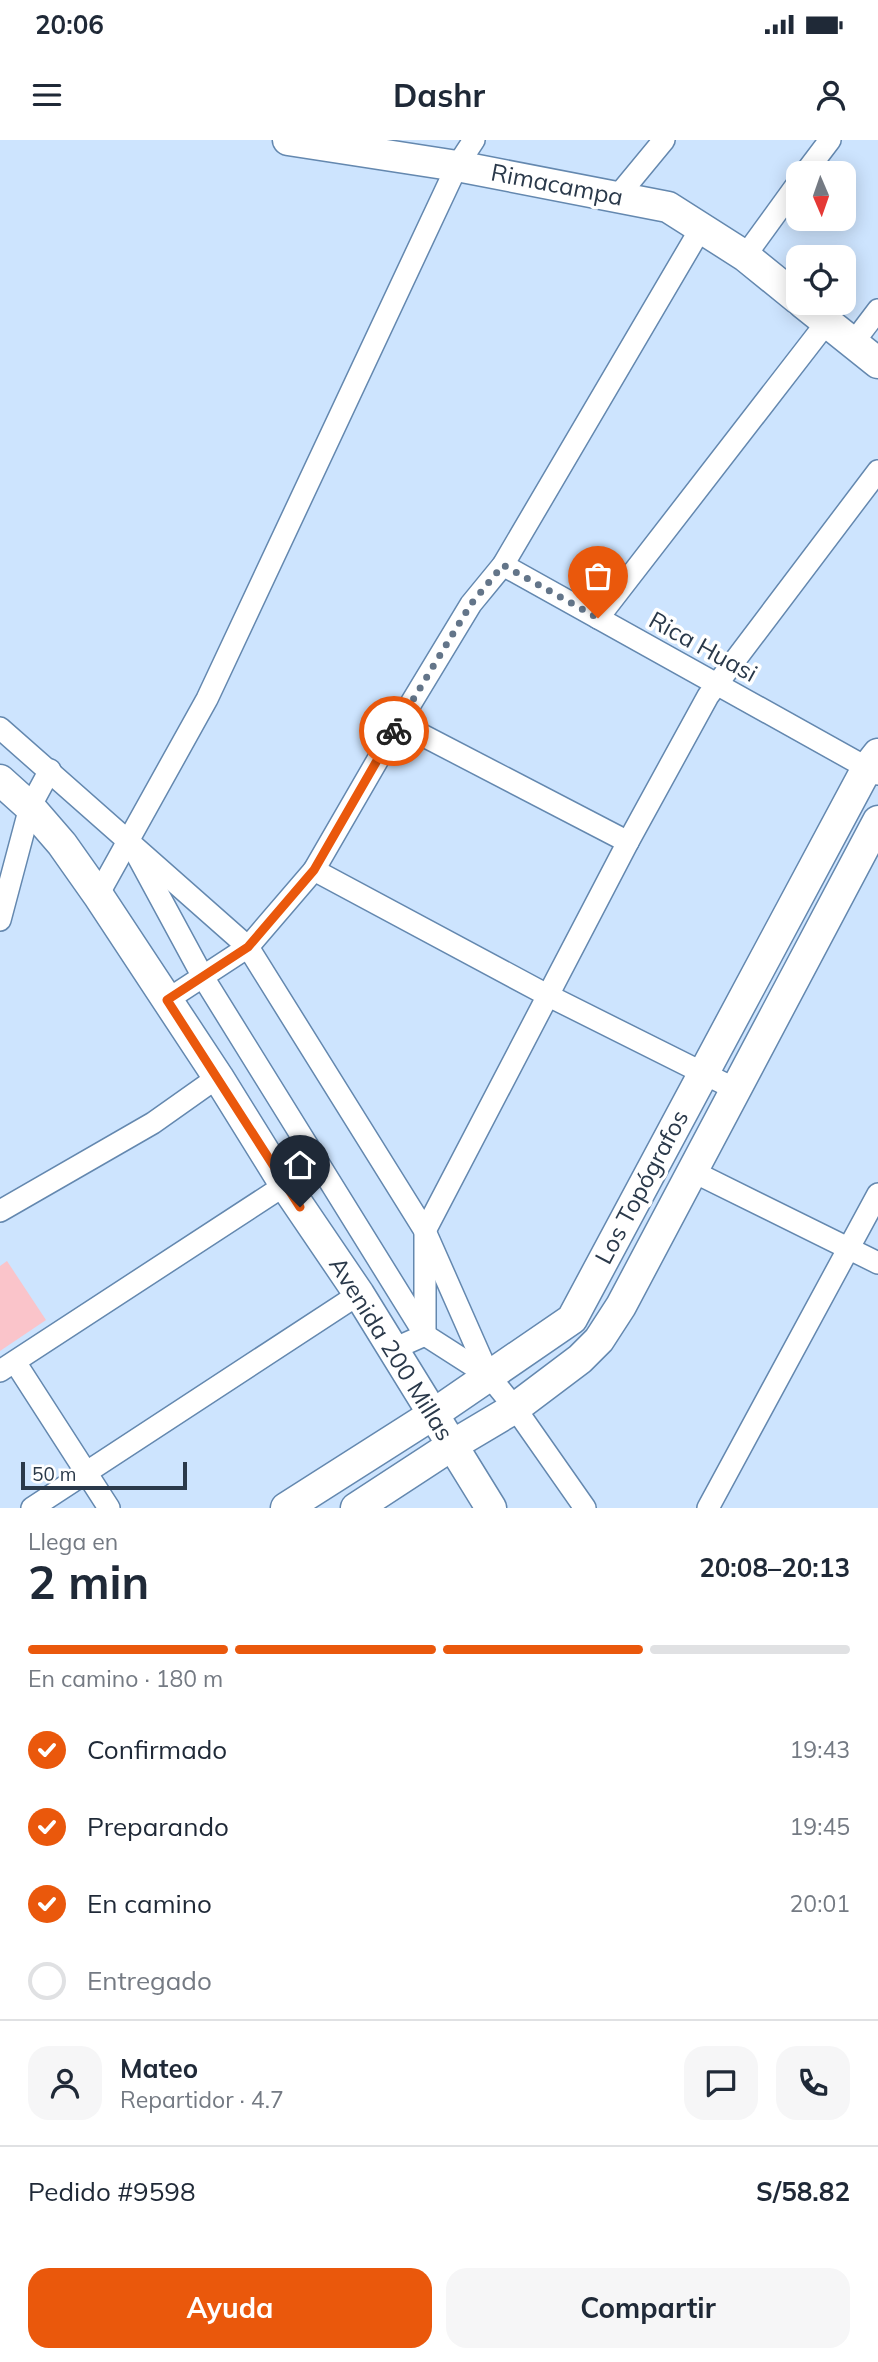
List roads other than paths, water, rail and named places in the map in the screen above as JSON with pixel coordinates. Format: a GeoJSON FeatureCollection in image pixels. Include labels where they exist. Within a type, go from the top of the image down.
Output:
{"type":"FeatureCollection","features":[{"type":"Feature","properties":{"kind":"main road","name":"Rimacampa"},"geometry":{"type":"LineString","coordinates":[[288,140],[457,166],[668,207],[745,256],[786,289]]}},
{"type":"Feature","properties":{"kind":"main road"},"geometry":{"type":"LineString","coordinates":[[818,315],[878,363]]}},
{"type":"Feature","properties":{"kind":"main road","name":"Los Topógrafos"},"geometry":{"type":"LineString","coordinates":[[286,1508],[432,1415],[572,1319],[703,1073],[874,766]]}},
{"type":"Feature","properties":{"kind":"main road","name":"Avenida 200 Millas"},"geometry":{"type":"LineString","coordinates":[[0,780],[30,807],[62,844],[98,895],[218,1077],[285,1185],[359,1294],[391,1350],[491,1508]]}},
{"type":"Feature","properties":{"kind":"main road","name":"Los Topógrafos"},"geometry":{"type":"LineString","coordinates":[[356,1508],[515,1408],[580,1359],[599,1339],[621,1306],[878,821]]}},
{"type":"Feature","properties":{"kind":"street"},"geometry":{"type":"LineString","coordinates":[[98,895],[207,699],[457,166],[474,140]]}},
{"type":"Feature","properties":{"kind":"street"},"geometry":{"type":"LineString","coordinates":[[617,197],[664,140]]}},
{"type":"Feature","properties":{"kind":"street"},"geometry":{"type":"LineString","coordinates":[[814,161],[830,140]]}},
{"type":"Feature","properties":{"kind":"street"},"geometry":{"type":"LineString","coordinates":[[745,256],[786,200]]}},
{"type":"Feature","properties":{"kind":"street"},"geometry":{"type":"LineString","coordinates":[[167,1000],[248,947],[314,870],[471,604],[503,565],[701,229]]}},
{"type":"Feature","properties":{"kind":"street"},"geometry":{"type":"LineString","coordinates":[[853,343],[878,310]]}},
{"type":"Feature","properties":{"kind":"street"},"geometry":{"type":"LineString","coordinates":[[598,618],[827,322]]}},
{"type":"Feature","properties":{"kind":"street"},"geometry":{"type":"LineString","coordinates":[[425,1335],[425,1231],[628,842],[708,696],[878,471]]}},
{"type":"Feature","properties":{"kind":"street","name":"Rica Huasi"},"geometry":{"type":"LineString","coordinates":[[503,565],[716,685],[874,766]]}},
{"type":"Feature","properties":{"kind":"street"},"geometry":{"type":"LineString","coordinates":[[399,723],[628,842]]}},
{"type":"Feature","properties":{"kind":"street"},"geometry":{"type":"LineString","coordinates":[[0,728],[248,947],[425,1231],[489,1376],[515,1408],[585,1508]]}},
{"type":"Feature","properties":{"kind":"street"},"geometry":{"type":"LineString","coordinates":[[0,920],[30,807],[50,770]]}},
{"type":"Feature","properties":{"kind":"street"},"geometry":{"type":"LineString","coordinates":[[129,841],[203,977],[425,1335],[489,1376]]}},
{"type":"Feature","properties":{"kind":"street"},"geometry":{"type":"LineString","coordinates":[[314,870],[549,996],[735,1089]]}},
{"type":"Feature","properties":{"kind":"street"},"geometry":{"type":"LineString","coordinates":[[0,1211],[153,1123],[218,1077]]}},
{"type":"Feature","properties":{"kind":"street"},"geometry":{"type":"LineString","coordinates":[[692,1171],[878,1263]]}},
{"type":"Feature","properties":{"kind":"street"},"geometry":{"type":"LineString","coordinates":[[109,1508],[7,1367],[285,1185]]}},
{"type":"Feature","properties":{"kind":"street"},"geometry":{"type":"LineString","coordinates":[[708,1508],[878,1194]]}},
{"type":"Feature","properties":{"kind":"street"},"geometry":{"type":"LineString","coordinates":[[32,1508],[359,1294]]}},
{"type":"Feature","properties":{"kind":"street"},"geometry":{"type":"LineString","coordinates":[[391,1350],[425,1335]]}}]}
